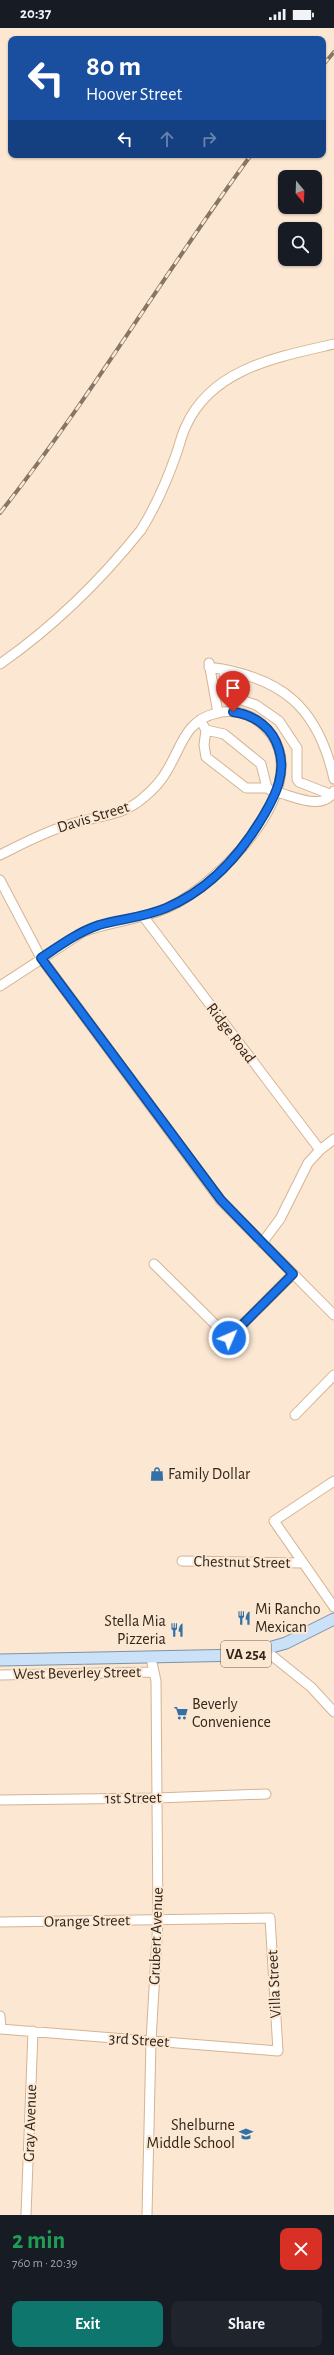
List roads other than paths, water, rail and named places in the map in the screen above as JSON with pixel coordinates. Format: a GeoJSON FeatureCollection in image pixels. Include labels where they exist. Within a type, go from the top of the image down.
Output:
{"type":"FeatureCollection","features":[{"type":"Feature","properties":{"kind":"main road","name":"West Beverley Street"},"geometry":{"type":"LineString","coordinates":[[0,1659],[227,1656],[265,1650],[299,1638],[334,1619]]}},
{"type":"Feature","properties":{"kind":"street"},"geometry":{"type":"LineString","coordinates":[[0,664],[44,631],[76,602],[141,530],[150,516],[185,427],[206,395],[220,382],[244,370],[334,344]]}},
{"type":"Feature","properties":{"kind":"street"},"geometry":{"type":"LineString","coordinates":[[0,986],[73,938],[97,926],[143,916],[180,901],[210,880],[235,856],[254,832],[273,791],[280,780],[281,761],[277,744],[262,723],[250,716],[233,712],[218,713],[209,665],[236,671],[263,680],[289,697],[306,713],[322,736],[334,779]]}},
{"type":"Feature","properties":{"kind":"street"},"geometry":{"type":"LineString","coordinates":[[200,720],[206,730],[204,745],[206,757],[246,788],[273,791],[320,803],[326,801],[333,792],[297,779],[297,748],[287,732],[279,721],[265,710],[230,696],[223,669]]}},
{"type":"Feature","properties":{"kind":"street","name":"Davis Street"},"geometry":{"type":"LineString","coordinates":[[0,855],[46,832],[89,819],[118,813],[131,807],[143,799],[163,777],[184,735],[200,720],[218,713]]}},
{"type":"Feature","properties":{"kind":"street"},"geometry":{"type":"LineString","coordinates":[[206,730],[221,732],[261,764],[273,791]]}},
{"type":"Feature","properties":{"kind":"street"},"geometry":{"type":"LineString","coordinates":[[0,880],[41,958],[221,1200],[334,1315]]}},
{"type":"Feature","properties":{"kind":"street","name":"Ridge Road"},"geometry":{"type":"LineString","coordinates":[[143,916],[320,1150]]}},
{"type":"Feature","properties":{"kind":"street"},"geometry":{"type":"LineString","coordinates":[[262,1243],[285,1212],[304,1169],[320,1150],[334,1139]]}},
{"type":"Feature","properties":{"kind":"street"},"geometry":{"type":"LineString","coordinates":[[154,1264],[229,1338],[293,1274]]}},
{"type":"Feature","properties":{"kind":"street"},"geometry":{"type":"LineString","coordinates":[[295,1415],[334,1375]]}},
{"type":"Feature","properties":{"kind":"street"},"geometry":{"type":"LineString","coordinates":[[334,1480],[274,1521],[334,1607]]}},
{"type":"Feature","properties":{"kind":"street","name":"Chestnut Street"},"geometry":{"type":"LineString","coordinates":[[182,1561],[302,1563]]}},
{"type":"Feature","properties":{"kind":"street"},"geometry":{"type":"LineString","coordinates":[[265,1650],[312,1687],[334,1712]]}},
{"type":"Feature","properties":{"kind":"street","name":"Grubert Avenue"},"geometry":{"type":"LineString","coordinates":[[146,2215],[151,2041],[158,1920],[156,1681],[151,1658]]}},
{"type":"Feature","properties":{"kind":"street","name":"West Beverley Street"},"geometry":{"type":"LineString","coordinates":[[0,1675],[154,1672]]}},
{"type":"Feature","properties":{"kind":"street","name":"1st Street"},"geometry":{"type":"LineString","coordinates":[[0,1800],[157,1798],[266,1794]]}},
{"type":"Feature","properties":{"kind":"street","name":"Orange Street"},"geometry":{"type":"LineString","coordinates":[[0,1922],[270,1918]]}},
{"type":"Feature","properties":{"kind":"street","name":"Villa Street"},"geometry":{"type":"LineString","coordinates":[[270,1918],[278,2051]]}},
{"type":"Feature","properties":{"kind":"street"},"geometry":{"type":"LineString","coordinates":[[0,2016],[1,2029]]}},
{"type":"Feature","properties":{"kind":"street","name":"3rd Street"},"geometry":{"type":"LineString","coordinates":[[1,2029],[278,2051]]}},
{"type":"Feature","properties":{"kind":"street","name":"Gray Avenue"},"geometry":{"type":"LineString","coordinates":[[26,2215],[33,2031]]}},
{"type":"Feature","properties":{"kind":"railway"},"geometry":{"type":"LineString","coordinates":[[326,61],[334,52]]}},
{"type":"Feature","properties":{"kind":"railway"},"geometry":{"type":"LineString","coordinates":[[0,513],[65,425],[188,244],[249,158]]}},
{"type":"Feature","properties":{"kind":"place","name":"Family Dollar"},"geometry":{"type":"Point","coordinates":[157,1474]}},
{"type":"Feature","properties":{"kind":"place","name":"Mi Rancho Mexican"},"geometry":{"type":"Point","coordinates":[244,1618]}},
{"type":"Feature","properties":{"kind":"place","name":"Stella Mia Pizzeria"},"geometry":{"type":"Point","coordinates":[177,1630]}},
{"type":"Feature","properties":{"kind":"place","name":"Beverly Convenience"},"geometry":{"type":"Point","coordinates":[181,1713]}},
{"type":"Feature","properties":{"kind":"place","name":"Shelburne Middle School"},"geometry":{"type":"Point","coordinates":[246,2134]}}]}
